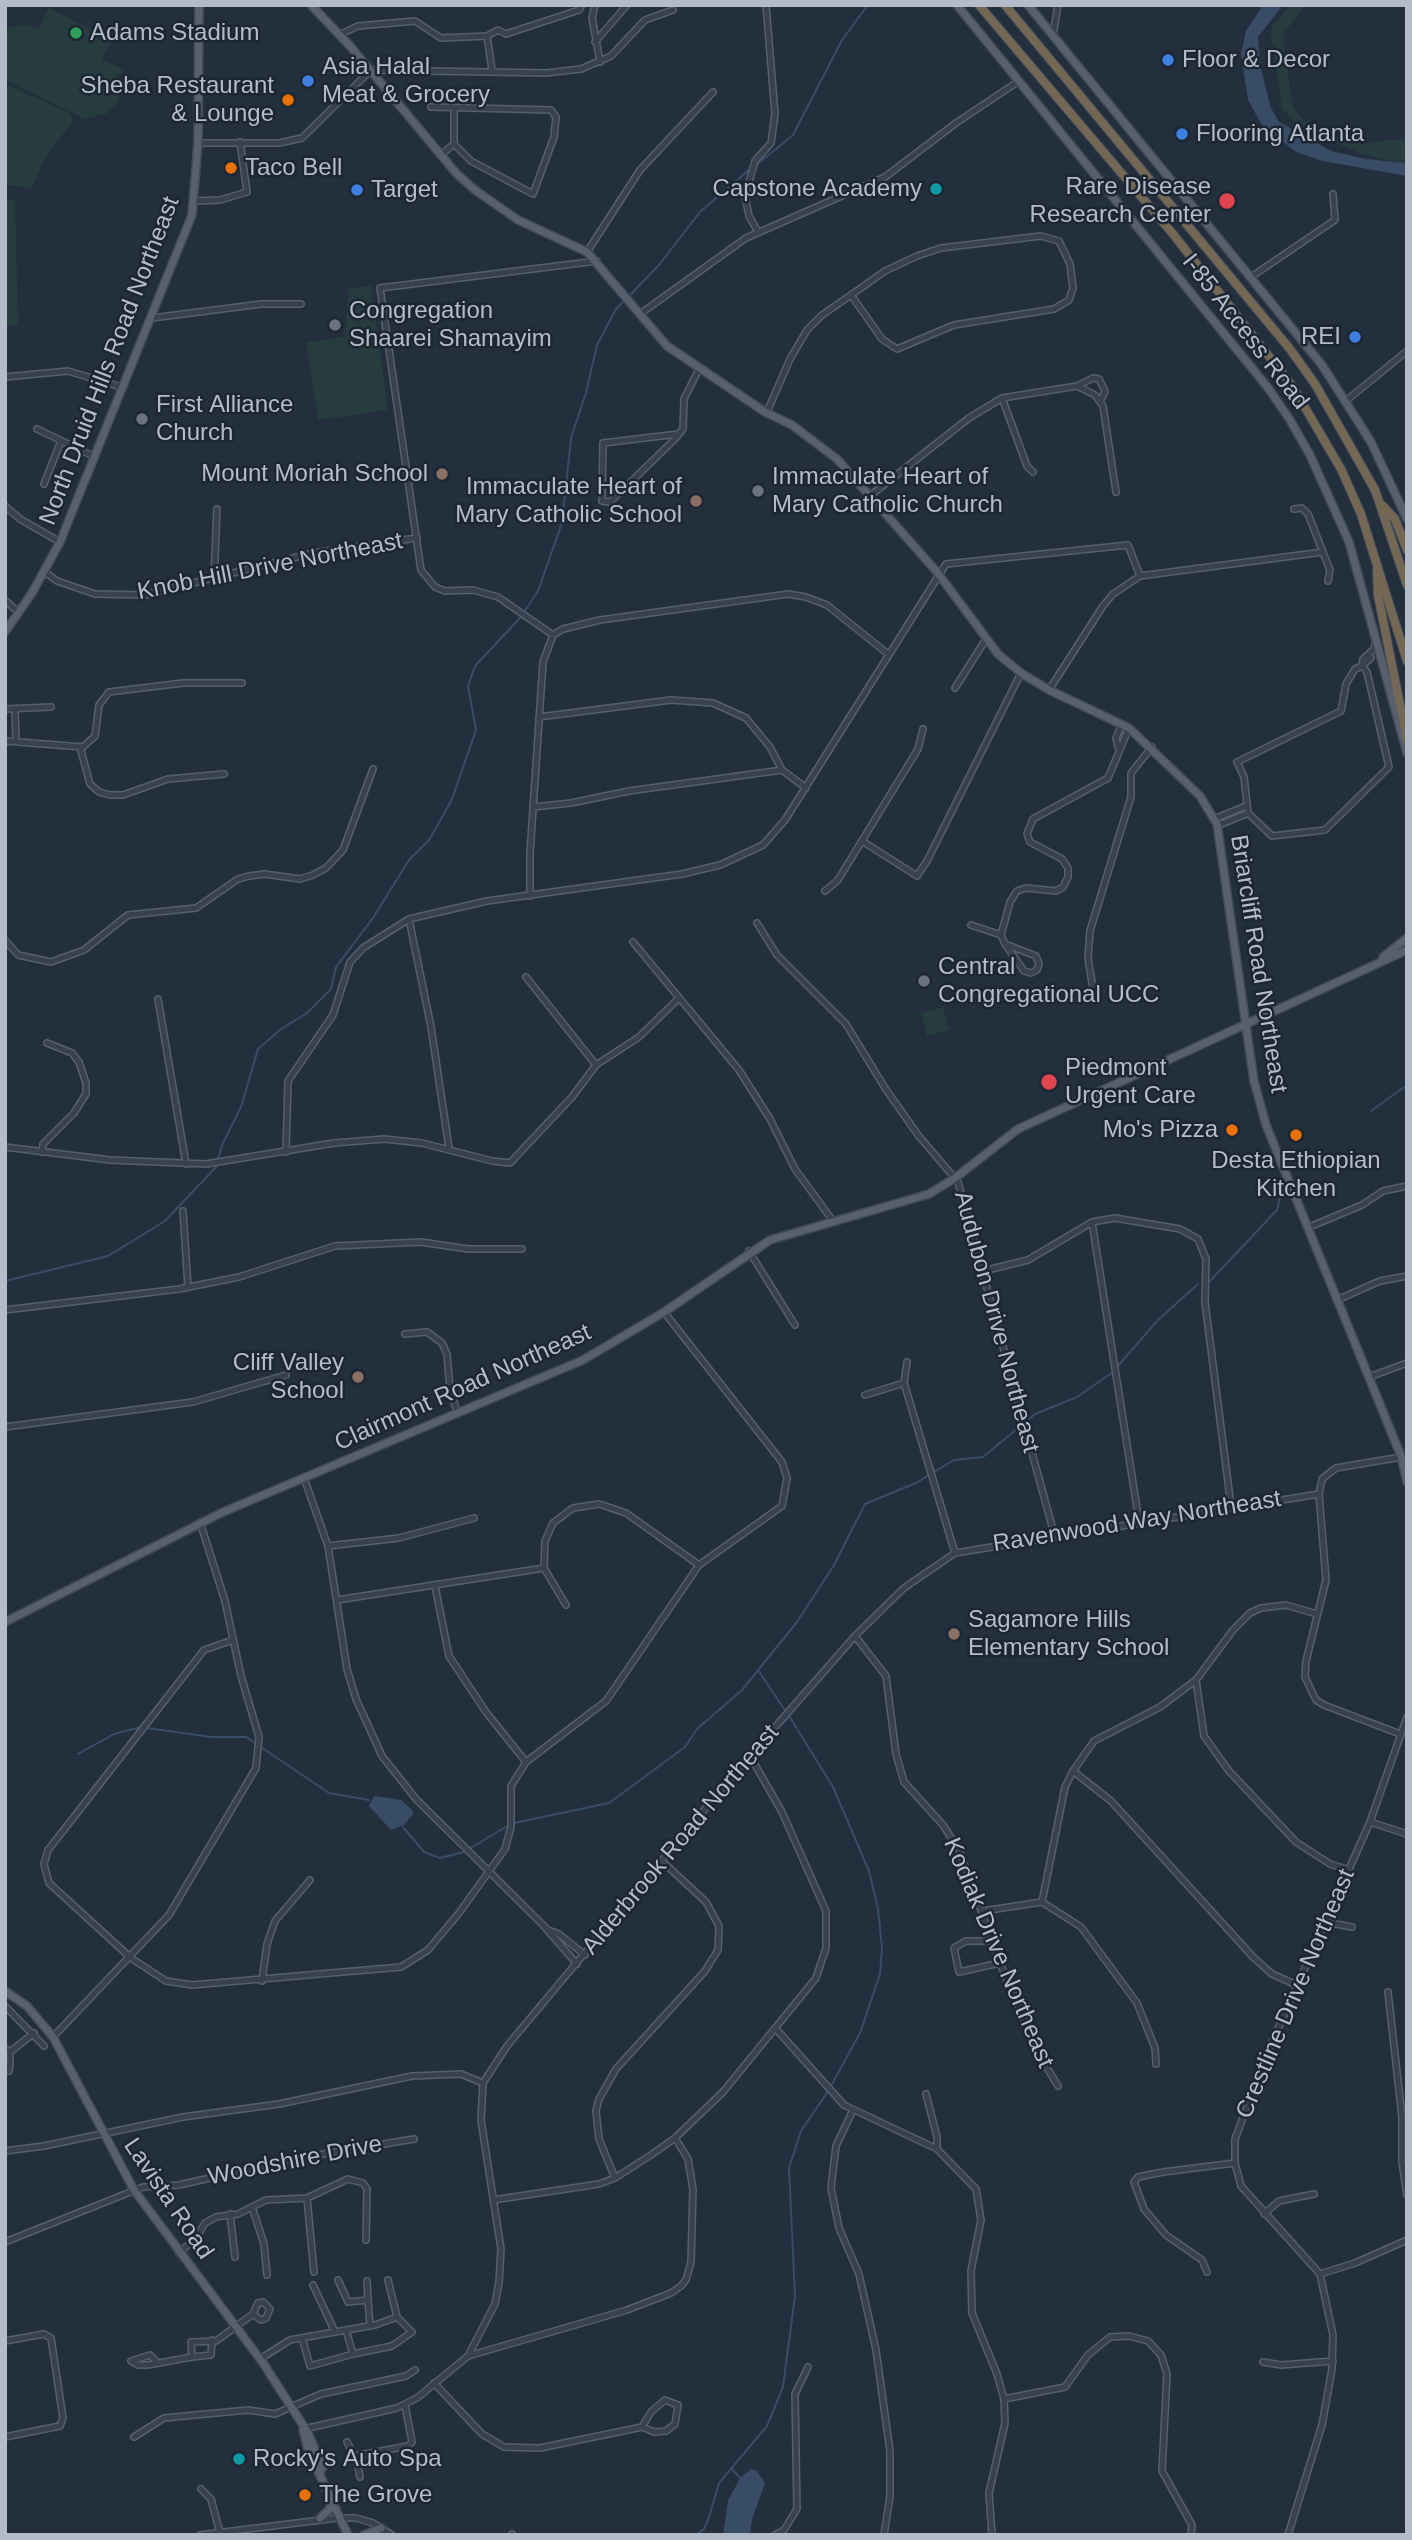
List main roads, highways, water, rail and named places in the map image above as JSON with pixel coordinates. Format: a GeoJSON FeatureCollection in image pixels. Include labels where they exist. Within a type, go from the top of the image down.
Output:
{"type":"FeatureCollection","features":[{"type":"Feature","properties":{"kind":"highway"},"geometry":{"type":"LineString","coordinates":[[979,5],[1173,234],[1287,378],[1341,470],[1377,556],[1407,661]]}},
{"type":"Feature","properties":{"kind":"highway"},"geometry":{"type":"LineString","coordinates":[[1004,5],[1290,349],[1335,415],[1380,503],[1407,585]]}},
{"type":"Feature","properties":{"kind":"highway"},"geometry":{"type":"LineString","coordinates":[[1380,503],[1395,519],[1407,550]]}},
{"type":"Feature","properties":{"kind":"highway"},"geometry":{"type":"LineString","coordinates":[[1377,556],[1378,595],[1407,740]]}},
{"type":"Feature","properties":{"kind":"main road","name":"North Druid Hills Road Northeast"},"geometry":{"type":"LineString","coordinates":[[5,632],[45,572],[60,542],[121,387],[152,317],[195,201],[199,5]]}},
{"type":"Feature","properties":{"kind":"main road","name":"Briarcliff Road Northeast"},"geometry":{"type":"LineString","coordinates":[[312,5],[371,70],[456,173],[475,190],[507,212],[587,252],[667,346],[825,449],[871,495],[937,572],[986,639],[1021,673],[1049,690],[1126,726],[1152,747],[1200,796],[1216,822],[1254,1081],[1266,1125],[1404,1456],[1407,1482]]}},
{"type":"Feature","properties":{"kind":"main road","name":"I-85 Access Road"},"geometry":{"type":"LineString","coordinates":[[957,5],[1276,397],[1323,481],[1349,542],[1407,753]]}},
{"type":"Feature","properties":{"kind":"main road","name":"I-85 Access Road"},"geometry":{"type":"LineString","coordinates":[[1028,5],[1251,277],[1347,400],[1377,452],[1407,519]]}},
{"type":"Feature","properties":{"kind":"main road","name":"Clairmont Road Northeast"},"geometry":{"type":"LineString","coordinates":[[1379,961],[1407,937]]}},
{"type":"Feature","properties":{"kind":"main road","name":"Clairmont Road Northeast"},"geometry":{"type":"LineString","coordinates":[[5,1622],[201,1522],[583,1360],[664,1312],[749,1251],[780,1236],[920,1198],[955,1178],[1018,1129],[1246,1027],[1379,961],[1407,950]]}},
{"type":"Feature","properties":{"kind":"main road","name":"Lavista Road"},"geometry":{"type":"LineString","coordinates":[[5,1991],[27,2006],[53,2037],[134,2190],[260,2359],[292,2408],[323,2467],[320,2472],[348,2535]]}},
{"type":"Feature","properties":{"kind":"main road"},"geometry":{"type":"LineString","coordinates":[[320,2518],[330,2508],[331,2497]]}},
{"type":"Feature","properties":{"kind":"main road"},"geometry":{"type":"LineString","coordinates":[[364,2535],[380,2528]]}},
{"type":"Feature","properties":{"kind":"water"},"geometry":{"type":"Polygon","coordinates":[[[1263,5],[1283,5],[1258,37],[1260,65],[1271,108],[1279,122],[1331,151],[1366,159],[1403,163],[1407,165],[1407,176],[1323,161],[1296,152],[1263,127],[1248,100],[1241,54],[1246,31],[1263,5]]]}},
{"type":"Feature","properties":{"kind":"water"},"geometry":{"type":"Polygon","coordinates":[[[374,1796],[401,1800],[413,1814],[404,1825],[391,1830],[369,1806],[374,1796]]]}},
{"type":"Feature","properties":{"kind":"water"},"geometry":{"type":"Polygon","coordinates":[[[751,2469],[756,2470],[765,2483],[752,2519],[750,2535],[723,2535],[728,2500],[741,2477],[751,2469]]]}},
{"type":"Feature","properties":{"kind":"waterway"},"geometry":{"type":"LineString","coordinates":[[755,166],[793,135],[842,40],[868,5]]}},
{"type":"Feature","properties":{"kind":"waterway"},"geometry":{"type":"LineString","coordinates":[[629,296],[659,265],[700,212],[750,169]]}},
{"type":"Feature","properties":{"kind":"waterway"},"geometry":{"type":"LineString","coordinates":[[524,612],[538,591],[562,523],[571,438],[586,393],[597,345],[616,309],[625,300]]}},
{"type":"Feature","properties":{"kind":"waterway"},"geometry":{"type":"LineString","coordinates":[[5,1281],[108,1256],[165,1221],[216,1167],[222,1145],[241,1107],[258,1049],[281,1029],[307,1013],[331,989],[336,967],[373,918],[409,860],[429,840],[441,819],[452,799],[476,730],[468,686],[475,666],[521,617]]}},
{"type":"Feature","properties":{"kind":"waterway"},"geometry":{"type":"LineString","coordinates":[[1371,1111],[1407,1085]]}},
{"type":"Feature","properties":{"kind":"waterway"},"geometry":{"type":"LineString","coordinates":[[1210,1281],[1277,1210],[1282,1189]]}},
{"type":"Feature","properties":{"kind":"waterway"},"geometry":{"type":"LineString","coordinates":[[1116,1368],[1158,1320],[1198,1284]]}},
{"type":"Feature","properties":{"kind":"waterway"},"geometry":{"type":"LineString","coordinates":[[514,1823],[609,1803],[685,1747],[697,1729],[742,1690],[797,1622],[834,1565],[865,1504],[916,1483],[954,1460],[983,1457],[1035,1414],[1077,1397],[1113,1372]]}},
{"type":"Feature","properties":{"kind":"waterway"},"geometry":{"type":"LineString","coordinates":[[758,1670],[786,1712]]}},
{"type":"Feature","properties":{"kind":"waterway"},"geometry":{"type":"LineString","coordinates":[[696,2535],[704,2529],[719,2483],[767,2426],[783,2387],[795,2296],[789,2168],[801,2131],[827,2093],[860,2033],[880,1974],[882,1948],[878,1909],[869,1871],[833,1787],[789,1716]]}},
{"type":"Feature","properties":{"kind":"waterway"},"geometry":{"type":"LineString","coordinates":[[78,1754],[114,1734],[141,1727]]}},
{"type":"Feature","properties":{"kind":"waterway"},"geometry":{"type":"LineString","coordinates":[[147,1728],[211,1737],[246,1737],[329,1793],[369,1800]]}},
{"type":"Feature","properties":{"kind":"waterway"},"geometry":{"type":"LineString","coordinates":[[469,1849],[509,1825]]}},
{"type":"Feature","properties":{"kind":"waterway"},"geometry":{"type":"LineString","coordinates":[[403,1827],[424,1852],[440,1858],[464,1852]]}},
{"type":"Feature","properties":{"kind":"waterway"},"geometry":{"type":"LineString","coordinates":[[732,2469],[740,2478]]}},
{"type":"Feature","properties":{"kind":"place","name":"Adams Stadium"},"geometry":{"type":"Point","coordinates":[76,33]}},
{"type":"Feature","properties":{"kind":"place","name":"Floor & Decor"},"geometry":{"type":"Point","coordinates":[1168,60]}},
{"type":"Feature","properties":{"kind":"place","name":"Asia Halal Meat & Grocery"},"geometry":{"type":"Point","coordinates":[308,81]}},
{"type":"Feature","properties":{"kind":"place","name":"Sheba Restaurant & Lounge"},"geometry":{"type":"Point","coordinates":[288,100]}},
{"type":"Feature","properties":{"kind":"place","name":"Flooring Atlanta"},"geometry":{"type":"Point","coordinates":[1182,134]}},
{"type":"Feature","properties":{"kind":"place","name":"Taco Bell"},"geometry":{"type":"Point","coordinates":[231,168]}},
{"type":"Feature","properties":{"kind":"place","name":"Capstone Academy"},"geometry":{"type":"Point","coordinates":[936,189]}},
{"type":"Feature","properties":{"kind":"place","name":"Target"},"geometry":{"type":"Point","coordinates":[357,190]}},
{"type":"Feature","properties":{"kind":"place","name":"Rare Disease Research Center"},"geometry":{"type":"Point","coordinates":[1227,201]}},
{"type":"Feature","properties":{"kind":"place","name":"Congregation Shaarei Shamayim"},"geometry":{"type":"Point","coordinates":[335,325]}},
{"type":"Feature","properties":{"kind":"place","name":"REI"},"geometry":{"type":"Point","coordinates":[1355,337]}},
{"type":"Feature","properties":{"kind":"place","name":"First Alliance Church"},"geometry":{"type":"Point","coordinates":[142,419]}},
{"type":"Feature","properties":{"kind":"place","name":"Mount Moriah School"},"geometry":{"type":"Point","coordinates":[442,474]}},
{"type":"Feature","properties":{"kind":"place","name":"Immaculate Heart of Mary Catholic Church"},"geometry":{"type":"Point","coordinates":[758,491]}},
{"type":"Feature","properties":{"kind":"place","name":"Immaculate Heart of Mary Catholic School"},"geometry":{"type":"Point","coordinates":[696,501]}},
{"type":"Feature","properties":{"kind":"place","name":"Central Congregational UCC"},"geometry":{"type":"Point","coordinates":[924,981]}},
{"type":"Feature","properties":{"kind":"place","name":"Piedmont Urgent Care"},"geometry":{"type":"Point","coordinates":[1049,1082]}},
{"type":"Feature","properties":{"kind":"place","name":"Mo's Pizza"},"geometry":{"type":"Point","coordinates":[1232,1130]}},
{"type":"Feature","properties":{"kind":"place","name":"Desta Ethiopian Kitchen"},"geometry":{"type":"Point","coordinates":[1296,1135]}},
{"type":"Feature","properties":{"kind":"place","name":"Cliff Valley School"},"geometry":{"type":"Point","coordinates":[358,1377]}},
{"type":"Feature","properties":{"kind":"place","name":"Sagamore Hills Elementary School"},"geometry":{"type":"Point","coordinates":[954,1634]}},
{"type":"Feature","properties":{"kind":"place","name":"Rocky's Auto Spa"},"geometry":{"type":"Point","coordinates":[239,2459]}},
{"type":"Feature","properties":{"kind":"place","name":"The Grove"},"geometry":{"type":"Point","coordinates":[305,2495]}}]}
